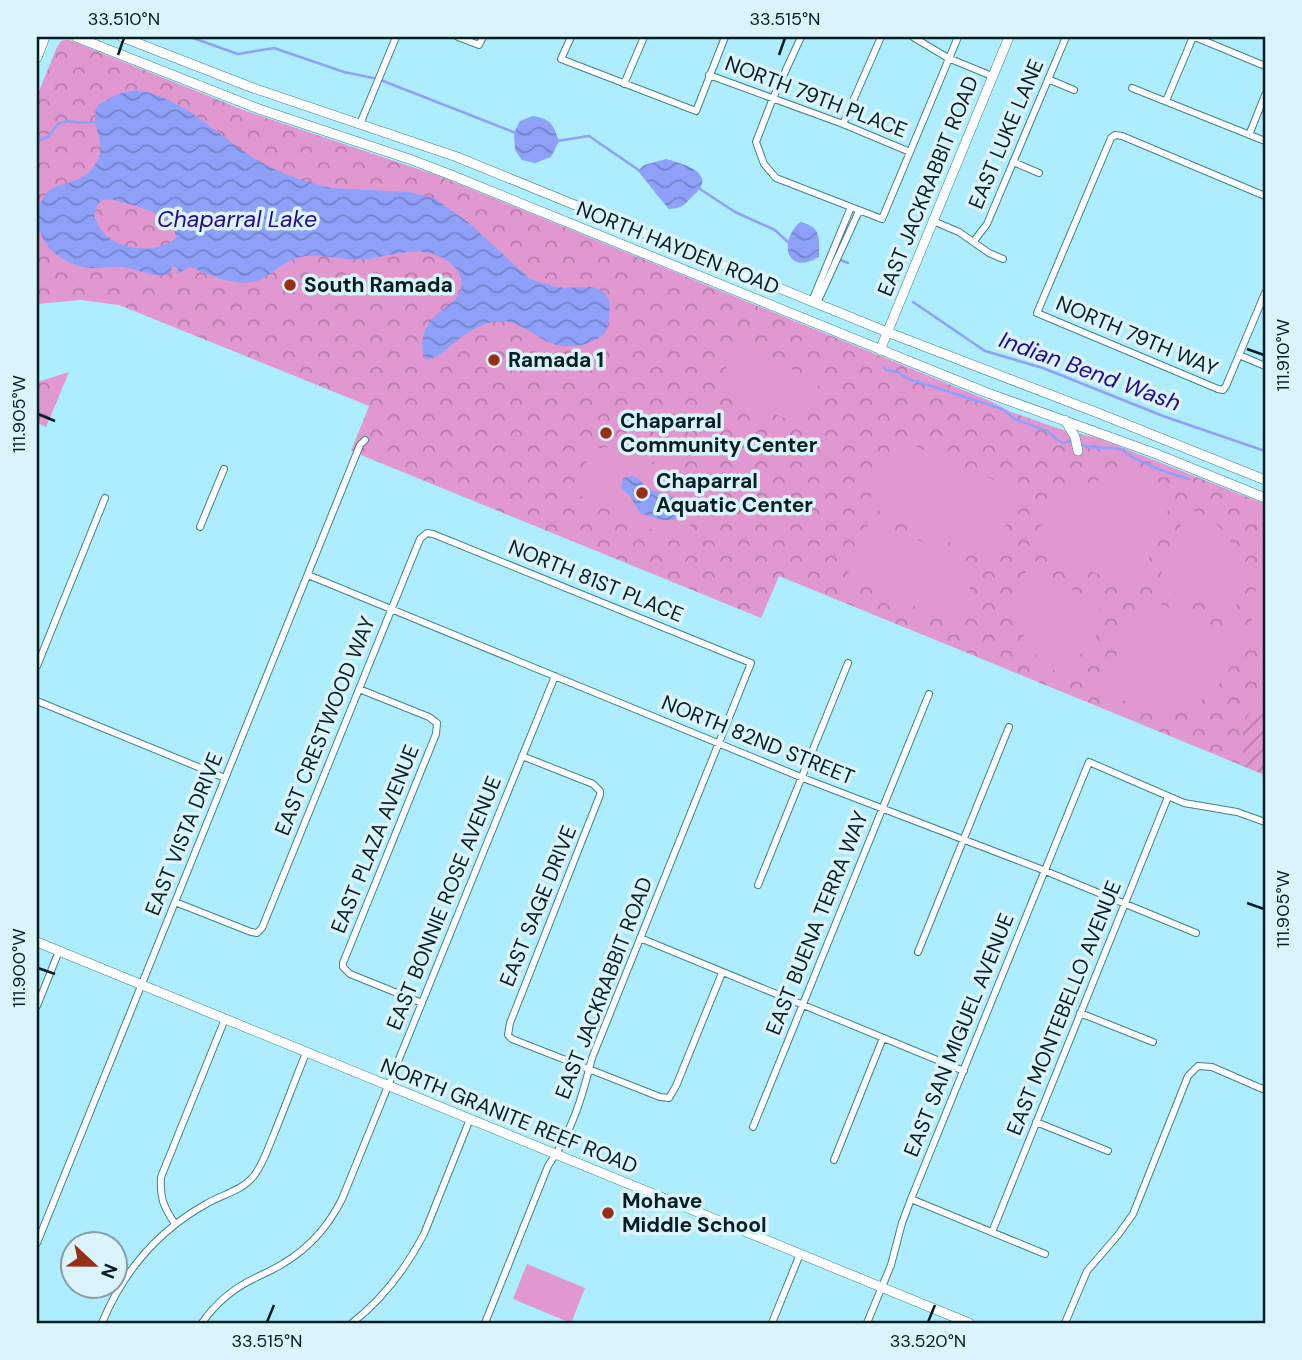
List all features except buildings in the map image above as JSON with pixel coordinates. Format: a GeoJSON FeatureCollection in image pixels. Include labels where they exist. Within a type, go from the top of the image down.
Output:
{"type":"FeatureCollection","features":[{"type":"Feature","properties":{"kind":"main road"},"geometry":{"type":"LineString","coordinates":[[37,58],[45,37]]}},
{"type":"Feature","properties":{"kind":"main road","name":"NORTH HAYDEN ROAD"},"geometry":{"type":"LineString","coordinates":[[76,37],[259,109],[451,175],[985,392],[1175,461],[1265,498]]}},
{"type":"Feature","properties":{"kind":"main road","name":"NORTH HAYDEN ROAD"},"geometry":{"type":"LineString","coordinates":[[122,37],[253,88],[457,157],[887,332],[1265,480]]}},
{"type":"Feature","properties":{"kind":"main road","name":"EAST JACKRABBIT ROAD"},"geometry":{"type":"LineString","coordinates":[[880,349],[1009,37]]}},
{"type":"Feature","properties":{"kind":"main road"},"geometry":{"type":"LineString","coordinates":[[1065,420],[1075,437],[1078,451]]}},
{"type":"Feature","properties":{"kind":"main road","name":"NORTH GRANITE REEF ROAD"},"geometry":{"type":"LineString","coordinates":[[37,942],[969,1323]]}},
{"type":"Feature","properties":{"kind":"street"},"geometry":{"type":"LineString","coordinates":[[360,124],[396,37]]}},
{"type":"Feature","properties":{"kind":"street"},"geometry":{"type":"LineString","coordinates":[[458,37],[479,45],[482,37]]}},
{"type":"Feature","properties":{"kind":"street"},"geometry":{"type":"LineString","coordinates":[[571,37],[561,59],[696,111],[725,37]]}},
{"type":"Feature","properties":{"kind":"street"},"geometry":{"type":"LineString","coordinates":[[624,84],[644,37]]}},
{"type":"Feature","properties":{"kind":"street"},"geometry":{"type":"LineString","coordinates":[[801,37],[756,142],[764,164],[776,178],[882,219],[958,37]]}},
{"type":"Feature","properties":{"kind":"street"},"geometry":{"type":"LineString","coordinates":[[843,124],[881,37]]}},
{"type":"Feature","properties":{"kind":"street"},"geometry":{"type":"LineString","coordinates":[[913,37],[948,58],[992,76]]}},
{"type":"Feature","properties":{"kind":"street","name":"EAST LUKE LANE"},"geometry":{"type":"LineString","coordinates":[[974,242],[987,225],[1066,37]]}},
{"type":"Feature","properties":{"kind":"street"},"geometry":{"type":"LineString","coordinates":[[1166,101],[1194,37],[1265,66]]}},
{"type":"Feature","properties":{"kind":"street","name":"NORTH 79TH PLACE"},"geometry":{"type":"LineString","coordinates":[[709,75],[843,124],[910,152]]}},
{"type":"Feature","properties":{"kind":"street"},"geometry":{"type":"LineString","coordinates":[[1048,79],[1074,90]]}},
{"type":"Feature","properties":{"kind":"street"},"geometry":{"type":"LineString","coordinates":[[1132,88],[1265,141]]}},
{"type":"Feature","properties":{"kind":"street"},"geometry":{"type":"LineString","coordinates":[[1249,135],[1265,95]]}},
{"type":"Feature","properties":{"kind":"street","name":"NORTH 79TH WAY"},"geometry":{"type":"LineString","coordinates":[[1265,195],[1115,135],[1111,138],[1037,313],[1218,389],[1223,390],[1226,386],[1240,355],[1265,366]]}},
{"type":"Feature","properties":{"kind":"street"},"geometry":{"type":"LineString","coordinates":[[1013,162],[1039,173]]}},
{"type":"Feature","properties":{"kind":"street"},"geometry":{"type":"LineString","coordinates":[[815,302],[851,207]]}},
{"type":"Feature","properties":{"kind":"street"},"geometry":{"type":"LineString","coordinates":[[815,302],[859,211]]}},
{"type":"Feature","properties":{"kind":"street"},"geometry":{"type":"LineString","coordinates":[[933,221],[959,232],[989,253],[1003,259]]}},
{"type":"Feature","properties":{"kind":"street"},"geometry":{"type":"LineString","coordinates":[[1240,355],[1265,293]]}},
{"type":"Feature","properties":{"kind":"street","name":"EAST VISTA DRIVE"},"geometry":{"type":"LineString","coordinates":[[37,1243],[360,445],[365,440]]}},
{"type":"Feature","properties":{"kind":"street"},"geometry":{"type":"LineString","coordinates":[[200,527],[224,468]]}},
{"type":"Feature","properties":{"kind":"street"},"geometry":{"type":"LineString","coordinates":[[37,666],[105,498]]}},
{"type":"Feature","properties":{"kind":"street","name":"EAST CRESTWOOD WAY"},"geometry":{"type":"LineString","coordinates":[[175,902],[251,932],[257,933],[262,928],[391,608],[420,539],[427,533]]}},
{"type":"Feature","properties":{"kind":"street","name":"NORTH 81ST PLACE"},"geometry":{"type":"LineString","coordinates":[[427,533],[751,663]]}},
{"type":"Feature","properties":{"kind":"street","name":"NORTH 82ND STREET"},"geometry":{"type":"LineString","coordinates":[[308,575],[802,777],[1196,933]]}},
{"type":"Feature","properties":{"kind":"street","name":"EAST JACKRABBIT ROAD"},"geometry":{"type":"LineString","coordinates":[[485,1323],[548,1166],[570,1128],[592,1058],[751,663]]}},
{"type":"Feature","properties":{"kind":"street"},"geometry":{"type":"LineString","coordinates":[[758,886],[848,663]]}},
{"type":"Feature","properties":{"kind":"street","name":"EAST BONNIE ROSE AVENUE"},"geometry":{"type":"LineString","coordinates":[[202,1323],[242,1285],[281,1265],[314,1239],[328,1223],[342,1199],[555,676]]}},
{"type":"Feature","properties":{"kind":"street","name":"EAST PLAZA AVENUE"},"geometry":{"type":"LineString","coordinates":[[359,689],[429,717],[437,723],[436,734],[343,967],[350,974],[422,1003]]}},
{"type":"Feature","properties":{"kind":"street","name":"EAST BUENA TERRA WAY"},"geometry":{"type":"LineString","coordinates":[[753,1127],[929,694]]}},
{"type":"Feature","properties":{"kind":"street"},"geometry":{"type":"LineString","coordinates":[[37,701],[225,778]]}},
{"type":"Feature","properties":{"kind":"street"},"geometry":{"type":"LineString","coordinates":[[918,952],[1009,727]]}},
{"type":"Feature","properties":{"kind":"street","name":"EAST SAGE DRIVE"},"geometry":{"type":"LineString","coordinates":[[522,756],[593,784],[600,791],[599,800],[510,1023],[508,1035],[512,1040],[589,1070]]}},
{"type":"Feature","properties":{"kind":"street","name":"EAST SAN MIGUEL AVENUE"},"geometry":{"type":"LineString","coordinates":[[867,1323],[891,1265],[911,1199],[1089,762],[1168,797]]}},
{"type":"Feature","properties":{"kind":"street"},"geometry":{"type":"LineString","coordinates":[[1168,797],[1196,806],[1237,812],[1265,822]]}},
{"type":"Feature","properties":{"kind":"street","name":"EAST MONTEBELLO AVENUE"},"geometry":{"type":"LineString","coordinates":[[992,1231],[1168,797]]}},
{"type":"Feature","properties":{"kind":"street"},"geometry":{"type":"LineString","coordinates":[[640,938],[964,1071]]}},
{"type":"Feature","properties":{"kind":"street"},"geometry":{"type":"LineString","coordinates":[[37,1006],[59,951]]}},
{"type":"Feature","properties":{"kind":"street"},"geometry":{"type":"LineString","coordinates":[[589,1070],[669,1098],[722,973]]}},
{"type":"Feature","properties":{"kind":"street"},"geometry":{"type":"LineString","coordinates":[[1080,1013],[1153,1042]]}},
{"type":"Feature","properties":{"kind":"street"},"geometry":{"type":"LineString","coordinates":[[175,1224],[160,1195],[161,1177],[225,1019]]}},
{"type":"Feature","properties":{"kind":"street"},"geometry":{"type":"LineString","coordinates":[[834,1160],[884,1038]]}},
{"type":"Feature","properties":{"kind":"street"},"geometry":{"type":"LineString","coordinates":[[102,1323],[121,1284],[155,1242],[175,1224],[253,1178],[267,1152],[306,1053]]}},
{"type":"Feature","properties":{"kind":"street"},"geometry":{"type":"LineString","coordinates":[[1065,1323],[1087,1271],[1133,1214],[1188,1076],[1198,1066],[1212,1067],[1265,1090]]}},
{"type":"Feature","properties":{"kind":"street"},"geometry":{"type":"LineString","coordinates":[[353,1323],[375,1304],[394,1282],[416,1248],[470,1119]]}},
{"type":"Feature","properties":{"kind":"street"},"geometry":{"type":"LineString","coordinates":[[1036,1122],[1108,1151]]}},
{"type":"Feature","properties":{"kind":"street"},"geometry":{"type":"LineString","coordinates":[[911,1199],[1045,1254]]}},
{"type":"Feature","properties":{"kind":"street"},"geometry":{"type":"LineString","coordinates":[[772,1323],[800,1254]]}},
{"type":"Feature","properties":{"kind":"green space"},"geometry":{"type":"Polygon","coordinates":[[[69,40],[246,111],[439,176],[990,401],[1011,412],[1066,431],[1098,438],[1265,504],[1265,775],[779,576],[761,618],[351,451],[369,406],[119,305],[81,300],[37,304],[37,96],[57,47],[61,41],[69,40]]]}},
{"type":"Feature","properties":{"kind":"green space"},"geometry":{"type":"Polygon","coordinates":[[[735,346],[820,381],[802,425],[717,390],[735,346]]]}},
{"type":"Feature","properties":{"kind":"green space"},"geometry":{"type":"Polygon","coordinates":[[[69,372],[46,427],[37,423],[37,382],[69,372]]]}},
{"type":"Feature","properties":{"kind":"green space","name":"Chaparral Aquatic Center"},"geometry":{"type":"Polygon","coordinates":[[[594,437],[594,447],[602,449],[603,446],[629,454],[631,451],[646,455],[644,463],[648,464],[654,464],[656,460],[667,460],[681,467],[680,471],[698,476],[696,481],[707,485],[685,544],[583,499],[578,488],[594,437]]]}},
{"type":"Feature","properties":{"kind":"green space"},"geometry":{"type":"Polygon","coordinates":[[[896,438],[1020,491],[990,560],[867,506],[896,438]]]}},
{"type":"Feature","properties":{"kind":"green space"},"geometry":{"type":"Polygon","coordinates":[[[1125,476],[1152,480],[1169,487],[1172,500],[1139,584],[1132,588],[1034,548],[1047,519],[1067,497],[1093,482],[1125,476]]]}},
{"type":"Feature","properties":{"kind":"green space"},"geometry":{"type":"Polygon","coordinates":[[[1188,508],[1218,525],[1236,551],[1241,582],[1233,615],[1161,587],[1159,580],[1188,508]]]}},
{"type":"Feature","properties":{"kind":"green space"},"geometry":{"type":"Polygon","coordinates":[[[870,520],[979,566],[956,623],[846,578],[870,520]]]}},
{"type":"Feature","properties":{"kind":"green space"},"geometry":{"type":"Polygon","coordinates":[[[1026,571],[1097,600],[1100,606],[1091,630],[1097,633],[1088,653],[1082,650],[1071,678],[1041,660],[1023,635],[1018,604],[1026,571]]]}},
{"type":"Feature","properties":{"kind":"green space"},"geometry":{"type":"Polygon","coordinates":[[[1261,574],[1265,575],[1265,673],[1255,649],[1252,624],[1254,599],[1261,574]]]}},
{"type":"Feature","properties":{"kind":"green space"},"geometry":{"type":"Polygon","coordinates":[[[1145,598],[1242,637],[1222,681],[1212,693],[1186,709],[1154,711],[1102,691],[1138,600],[1145,598]]]}},
{"type":"Feature","properties":{"kind":"green space"},"geometry":{"type":"Polygon","coordinates":[[[1265,704],[1265,775],[1243,766],[1243,723],[1253,708],[1265,704]]]}},
{"type":"Feature","properties":{"kind":"green space"},"geometry":{"type":"Polygon","coordinates":[[[527,1264],[585,1288],[571,1323],[513,1299],[527,1264]]]}},
{"type":"Feature","properties":{"kind":"water","name":"Chaparral Lake"},"geometry":{"type":"Polygon","coordinates":[[[137,90],[171,101],[259,161],[303,180],[331,188],[409,192],[434,198],[468,222],[529,278],[556,287],[589,287],[602,291],[610,306],[606,331],[588,343],[564,346],[545,340],[515,324],[495,321],[476,328],[438,356],[427,359],[422,346],[428,324],[455,299],[462,284],[453,265],[431,253],[407,252],[363,259],[304,256],[286,263],[260,280],[248,282],[222,279],[190,267],[177,274],[178,268],[172,266],[170,273],[158,275],[129,268],[91,268],[65,261],[46,244],[41,234],[39,209],[48,191],[79,179],[94,167],[101,150],[95,112],[98,105],[118,94],[137,90]],[[109,199],[98,204],[95,218],[112,240],[134,248],[145,248],[167,244],[176,238],[174,226],[159,215],[109,199]]]}},
{"type":"Feature","properties":{"kind":"water"},"geometry":{"type":"Polygon","coordinates":[[[533,116],[550,123],[559,141],[551,157],[535,163],[522,160],[515,150],[514,133],[520,121],[533,116]]]}},
{"type":"Feature","properties":{"kind":"water"},"geometry":{"type":"Polygon","coordinates":[[[666,159],[694,170],[702,179],[697,193],[678,208],[669,209],[638,171],[644,165],[666,159]]]}},
{"type":"Feature","properties":{"kind":"water"},"geometry":{"type":"Polygon","coordinates":[[[800,222],[816,230],[819,239],[819,257],[808,262],[799,262],[789,254],[789,238],[800,222]]]}},
{"type":"Feature","properties":{"kind":"water"},"geometry":{"type":"Polygon","coordinates":[[[623,478],[638,478],[648,489],[672,496],[681,510],[679,517],[665,520],[640,513],[630,496],[621,488],[623,478]]]}},
{"type":"Feature","properties":{"kind":"waterway","name":"Indian Bend Wash"},"geometry":{"type":"LineString","coordinates":[[190,37],[238,54],[274,48],[344,72],[378,79],[516,133]]}},
{"type":"Feature","properties":{"kind":"waterway"},"geometry":{"type":"LineString","coordinates":[[37,141],[48,137],[58,124],[68,121],[94,122]]}},
{"type":"Feature","properties":{"kind":"waterway","name":"Indian Bend Wash"},"geometry":{"type":"LineString","coordinates":[[557,141],[589,136],[640,171]]}},
{"type":"Feature","properties":{"kind":"waterway","name":"Indian Bend Wash"},"geometry":{"type":"LineString","coordinates":[[697,187],[735,212],[775,230],[792,244]]}},
{"type":"Feature","properties":{"kind":"waterway"},"geometry":{"type":"LineString","coordinates":[[37,200],[41,205]]}},
{"type":"Feature","properties":{"kind":"waterway","name":"Indian Bend Wash"},"geometry":{"type":"LineString","coordinates":[[838,259],[848,263]]}},
{"type":"Feature","properties":{"kind":"waterway","name":"Indian Bend Wash"},"geometry":{"type":"LineString","coordinates":[[913,302],[985,351],[1043,368],[1163,416],[1265,451]]}},
{"type":"Feature","properties":{"kind":"waterway"},"geometry":{"type":"LineString","coordinates":[[884,367],[906,378],[1002,409],[1015,419],[1047,431],[1062,443],[1072,441]]}},
{"type":"Feature","properties":{"kind":"waterway"},"geometry":{"type":"LineString","coordinates":[[1078,444],[1122,450],[1149,465],[1189,479]]}},
{"type":"Feature","properties":{"kind":"place","name":"South Ramada"},"geometry":{"type":"Point","coordinates":[290,285]}},
{"type":"Feature","properties":{"kind":"place","name":"Ramada 1"},"geometry":{"type":"Point","coordinates":[494,360]}},
{"type":"Feature","properties":{"kind":"place","name":"Chaparral Community Center"},"geometry":{"type":"Point","coordinates":[606,433]}},
{"type":"Feature","properties":{"kind":"place","name":"Chaparral Aquatic Center"},"geometry":{"type":"Point","coordinates":[642,493]}},
{"type":"Feature","properties":{"kind":"place","name":"Mohave Middle School"},"geometry":{"type":"Point","coordinates":[608,1213]}}]}
